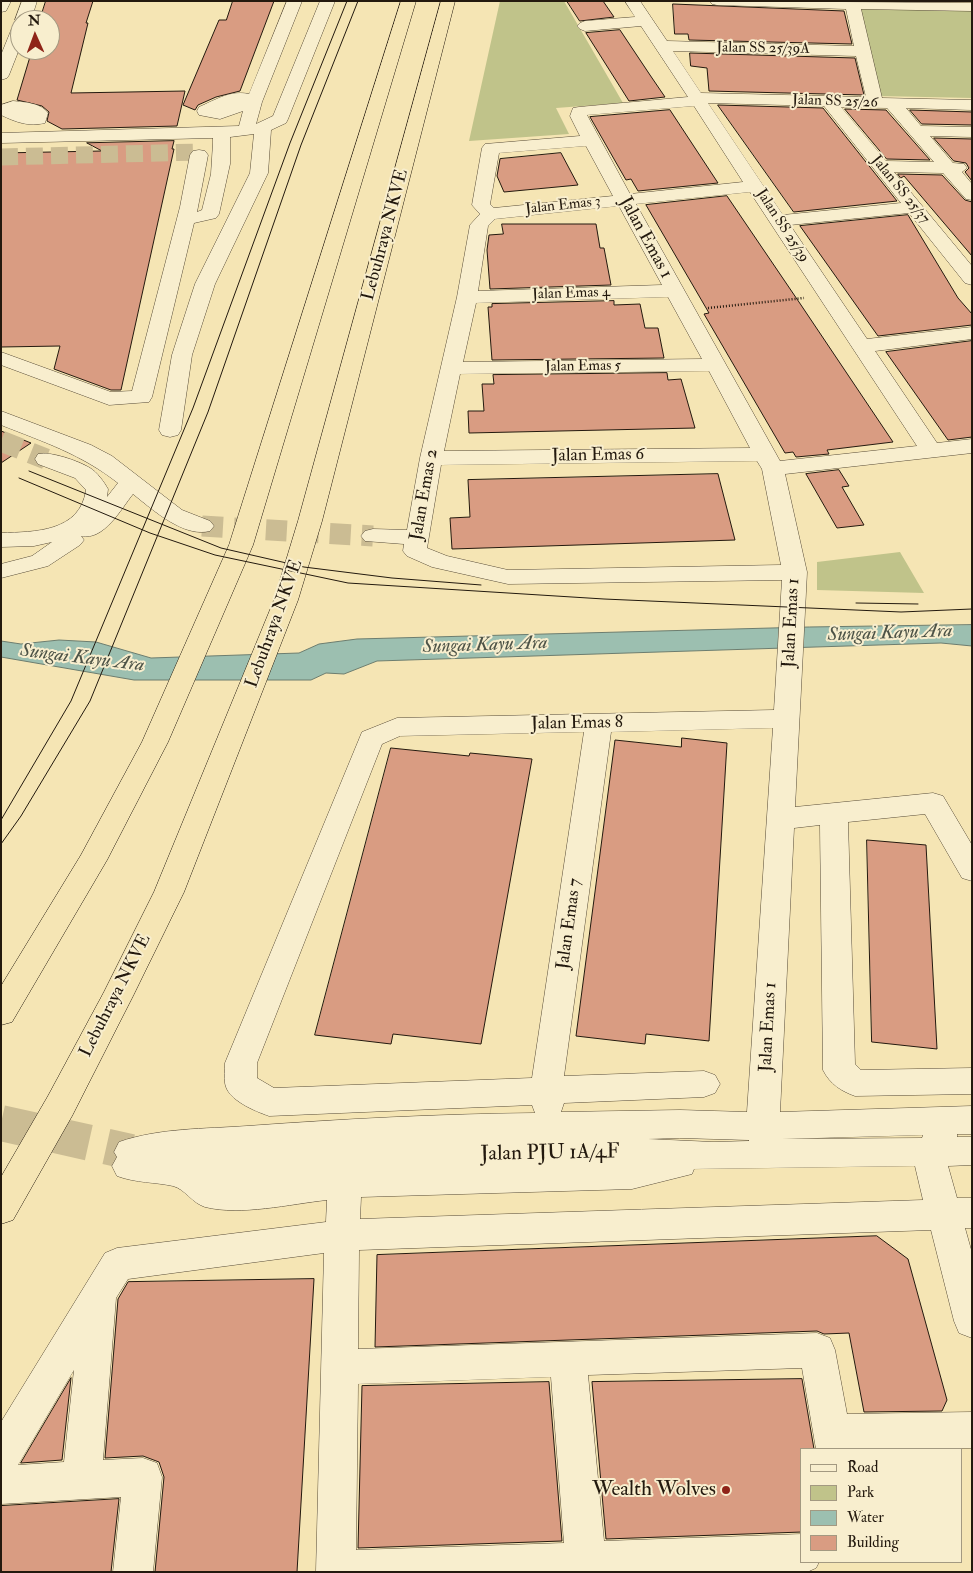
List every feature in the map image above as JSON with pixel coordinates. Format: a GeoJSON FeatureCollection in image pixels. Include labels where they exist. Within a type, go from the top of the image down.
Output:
{"type":"FeatureCollection","features":[{"type":"Feature","properties":{"kind":"highway"},"geometry":{"type":"LineString","coordinates":[[1,1013],[93,860],[155,742],[241,545],[409,1]]}},
{"type":"Feature","properties":{"kind":"highway","name":"Lebuhraya NKVE"},"geometry":{"type":"LineString","coordinates":[[3,1208],[118,996],[169,892],[286,600],[310,521],[448,1]]}},
{"type":"Feature","properties":{"kind":"street"},"geometry":{"type":"LineString","coordinates":[[1,8],[4,1]]}},
{"type":"Feature","properties":{"kind":"street"},"geometry":{"type":"LineString","coordinates":[[170,430],[182,355],[205,284],[259,173],[254,101],[296,1]]}},
{"type":"Feature","properties":{"kind":"street"},"geometry":{"type":"LineString","coordinates":[[25,129],[26,148],[33,150],[222,139],[280,119],[328,1]]}},
{"type":"Feature","properties":{"kind":"street","name":"Jalan SS 25/39"},"geometry":{"type":"LineString","coordinates":[[632,1],[931,451]]}},
{"type":"Feature","properties":{"kind":"street"},"geometry":{"type":"LineString","coordinates":[[717,1],[972,7]]}},
{"type":"Feature","properties":{"kind":"street"},"geometry":{"type":"LineString","coordinates":[[853,5],[864,51],[884,103],[916,131],[972,195]]}},
{"type":"Feature","properties":{"kind":"street"},"geometry":{"type":"LineString","coordinates":[[585,26],[646,21]]}},
{"type":"Feature","properties":{"kind":"street","name":"Jalan SS 25/39A"},"geometry":{"type":"LineString","coordinates":[[663,46],[864,51]]}},
{"type":"Feature","properties":{"kind":"street"},"geometry":{"type":"LineString","coordinates":[[1,75],[10,53]]}},
{"type":"Feature","properties":{"kind":"street","name":"Jalan SS 25/26"},"geometry":{"type":"LineString","coordinates":[[579,112],[699,100],[972,105]]}},
{"type":"Feature","properties":{"kind":"street","name":"Jalan SS 25/37"},"geometry":{"type":"LineString","coordinates":[[828,101],[972,279]]}},
{"type":"Feature","properties":{"kind":"street","name":"Jalan Emas 1"},"geometry":{"type":"LineString","coordinates":[[579,112],[578,116],[591,140],[769,462],[795,572],[766,1141]]}},
{"type":"Feature","properties":{"kind":"street"},"geometry":{"type":"LineString","coordinates":[[1,131],[25,129],[257,127]]}},
{"type":"Feature","properties":{"kind":"street"},"geometry":{"type":"LineString","coordinates":[[1,138],[25,129]]}},
{"type":"Feature","properties":{"kind":"street"},"geometry":{"type":"LineString","coordinates":[[916,131],[972,132]]}},
{"type":"Feature","properties":{"kind":"street"},"geometry":{"type":"LineString","coordinates":[[185,220],[210,214],[220,177],[222,139]]}},
{"type":"Feature","properties":{"kind":"street"},"geometry":{"type":"LineString","coordinates":[[490,214],[481,205],[491,148],[591,140]]}},
{"type":"Feature","properties":{"kind":"street"},"geometry":{"type":"LineString","coordinates":[[1,358],[109,399],[141,397],[185,220],[199,155]]}},
{"type":"Feature","properties":{"kind":"street"},"geometry":{"type":"LineString","coordinates":[[881,166],[972,168]]}},
{"type":"Feature","properties":{"kind":"street","name":"Jalan Emas 3"},"geometry":{"type":"LineString","coordinates":[[490,214],[756,186]]}},
{"type":"Feature","properties":{"kind":"street"},"geometry":{"type":"LineString","coordinates":[[778,221],[914,207]]}},
{"type":"Feature","properties":{"kind":"street","name":"Jalan Emas 2"},"geometry":{"type":"LineString","coordinates":[[490,214],[479,225],[467,297],[431,458],[415,551],[440,562],[508,577],[795,572]]}},
{"type":"Feature","properties":{"kind":"street","name":"Jalan Emas 4"},"geometry":{"type":"LineString","coordinates":[[467,297],[674,291]]}},
{"type":"Feature","properties":{"kind":"street"},"geometry":{"type":"LineString","coordinates":[[862,346],[972,333]]}},
{"type":"Feature","properties":{"kind":"street","name":"Jalan Emas 5"},"geometry":{"type":"LineString","coordinates":[[451,368],[715,365]]}},
{"type":"Feature","properties":{"kind":"street"},"geometry":{"type":"LineString","coordinates":[[1,417],[83,450],[104,461],[174,515],[202,526]]}},
{"type":"Feature","properties":{"kind":"street","name":"Jalan Emas 6"},"geometry":{"type":"LineString","coordinates":[[431,458],[769,462],[931,451],[972,446]]}},
{"type":"Feature","properties":{"kind":"street"},"geometry":{"type":"LineString","coordinates":[[1,540],[34,539],[59,534],[75,526],[95,505],[97,489],[83,474],[46,459]]}},
{"type":"Feature","properties":{"kind":"street"},"geometry":{"type":"LineString","coordinates":[[1,571],[40,562],[102,519],[131,482]]}},
{"type":"Feature","properties":{"kind":"street"},"geometry":{"type":"LineString","coordinates":[[373,536],[416,537]]}},
{"type":"Feature","properties":{"kind":"street"},"geometry":{"type":"LineString","coordinates":[[1,557],[10,558],[38,554],[72,540]]}},
{"type":"Feature","properties":{"kind":"street","name":"Jalan Emas 8"},"geometry":{"type":"LineString","coordinates":[[546,1090],[269,1102],[241,1085],[241,1063],[371,738],[398,727],[787,720]]}},
{"type":"Feature","properties":{"kind":"street","name":"Jalan Emas 7"},"geometry":{"type":"LineString","coordinates":[[551,1140],[546,1090],[599,723]]}},
{"type":"Feature","properties":{"kind":"street"},"geometry":{"type":"LineString","coordinates":[[781,819],[933,803],[972,870]]}},
{"type":"Feature","properties":{"kind":"street"},"geometry":{"type":"LineString","coordinates":[[834,814],[839,1070],[855,1083],[972,1081]]}},
{"type":"Feature","properties":{"kind":"street"},"geometry":{"type":"LineString","coordinates":[[546,1090],[704,1084]]}},
{"type":"Feature","properties":{"kind":"street"},"geometry":{"type":"LineString","coordinates":[[964,1121],[940,1136],[932,1151],[931,1165],[958,1214],[972,1321]]}},
{"type":"Feature","properties":{"kind":"street","name":"Jalan PJU 1A/4F"},"geometry":{"type":"LineString","coordinates":[[964,1121],[766,1141],[713,1156],[630,1152],[551,1140],[451,1128],[334,1134],[160,1147],[130,1159],[184,1173],[208,1173],[351,1160],[456,1155],[551,1140],[680,1124],[766,1141],[932,1151],[972,1150]]}},
{"type":"Feature","properties":{"kind":"street"},"geometry":{"type":"LineString","coordinates":[[184,1173],[206,1192],[241,1195],[345,1182],[632,1174],[713,1156]]}},
{"type":"Feature","properties":{"kind":"street"},"geometry":{"type":"LineString","coordinates":[[345,1182],[342,1235],[336,1571],[800,1554]]}},
{"type":"Feature","properties":{"kind":"street"},"geometry":{"type":"LineString","coordinates":[[1,1458],[117,1264],[342,1235],[958,1214]]}},
{"type":"Feature","properties":{"kind":"street"},"geometry":{"type":"LineString","coordinates":[[82,1480],[100,1291]]}},
{"type":"Feature","properties":{"kind":"street"},"geometry":{"type":"LineString","coordinates":[[339,1367],[816,1350],[833,1441],[972,1430]]}},
{"type":"Feature","properties":{"kind":"street"},"geometry":{"type":"LineString","coordinates":[[568,1359],[586,1562]]}},
{"type":"Feature","properties":{"kind":"street"},"geometry":{"type":"LineString","coordinates":[[1,1485],[143,1477],[133,1572]]}},
{"type":"Feature","properties":{"kind":"path"},"geometry":{"type":"LineString","coordinates":[[685,311],[828,295]]}},
{"type":"Feature","properties":{"kind":"green space"},"geometry":{"type":"Polygon","coordinates":[[[500,1],[564,1],[623,103],[556,108],[569,134],[469,141],[500,1]]]}},
{"type":"Feature","properties":{"kind":"green space"},"geometry":{"type":"Polygon","coordinates":[[[859,8],[972,11],[972,98],[878,96],[859,8]]]}},
{"type":"Feature","properties":{"kind":"green space"},"geometry":{"type":"Polygon","coordinates":[[[900,552],[924,593],[817,590],[817,562],[900,552]]]}},
{"type":"Feature","properties":{"kind":"water","name":"Sungai Kayu Ara"},"geometry":{"type":"Polygon","coordinates":[[[972,625],[972,646],[941,643],[377,661],[344,674],[326,673],[311,680],[134,680],[1,657],[1,641],[21,644],[59,640],[96,642],[151,658],[299,653],[319,644],[357,639],[809,627],[972,625]]]}},
{"type":"Feature","properties":{"kind":"building"},"geometry":{"type":"Polygon","coordinates":[[[46,1],[93,1],[86,23],[88,23],[71,93],[185,91],[177,126],[62,129],[47,121],[49,112],[42,106],[17,100],[29,60],[60,60],[60,10],[43,10],[46,1]]]}},
{"type":"Feature","properties":{"kind":"building"},"geometry":{"type":"Polygon","coordinates":[[[233,1],[274,1],[240,91],[216,97],[198,105],[195,110],[183,105],[219,20],[226,20],[233,1]]]}},
{"type":"Feature","properties":{"kind":"building"},"geometry":{"type":"Polygon","coordinates":[[[567,1],[603,1],[614,17],[580,21],[567,1]]]}},
{"type":"Feature","properties":{"kind":"building"},"geometry":{"type":"Polygon","coordinates":[[[673,4],[844,11],[852,44],[689,40],[688,34],[675,34],[673,4]]]}},
{"type":"Feature","properties":{"kind":"building"},"geometry":{"type":"Polygon","coordinates":[[[620,30],[665,97],[629,101],[586,33],[620,30]]]}},
{"type":"Feature","properties":{"kind":"building"},"geometry":{"type":"Polygon","coordinates":[[[690,53],[855,58],[864,95],[709,91],[707,68],[691,66],[690,53]]]}},
{"type":"Feature","properties":{"kind":"building"},"geometry":{"type":"Polygon","coordinates":[[[718,105],[823,108],[897,201],[794,212],[718,105]]]}},
{"type":"Feature","properties":{"kind":"building"},"geometry":{"type":"Polygon","coordinates":[[[845,109],[886,110],[930,160],[887,159],[845,109]]]}},
{"type":"Feature","properties":{"kind":"building"},"geometry":{"type":"Polygon","coordinates":[[[670,110],[718,183],[638,191],[631,179],[626,180],[590,117],[670,110]]]}},
{"type":"Feature","properties":{"kind":"building"},"geometry":{"type":"Polygon","coordinates":[[[910,110],[972,112],[972,125],[922,124],[910,110]]]}},
{"type":"Feature","properties":{"kind":"building"},"geometry":{"type":"Polygon","coordinates":[[[934,138],[972,139],[972,181],[965,172],[969,168],[966,163],[954,161],[934,138]]]}},
{"type":"Feature","properties":{"kind":"building"},"geometry":{"type":"Polygon","coordinates":[[[174,141],[172,149],[174,149],[121,390],[111,390],[54,369],[60,346],[1,347],[1,153],[102,151],[87,143],[174,141]]]}},
{"type":"Feature","properties":{"kind":"building"},"geometry":{"type":"Polygon","coordinates":[[[561,153],[578,185],[504,192],[497,176],[500,159],[561,153]]]}},
{"type":"Feature","properties":{"kind":"building"},"geometry":{"type":"Polygon","coordinates":[[[898,174],[942,175],[965,200],[972,202],[972,256],[904,176],[901,178],[898,174]]]}},
{"type":"Feature","properties":{"kind":"building"},"geometry":{"type":"Polygon","coordinates":[[[727,196],[893,442],[827,450],[829,454],[796,457],[793,452],[785,453],[704,314],[709,313],[646,205],[727,196]]]}},
{"type":"Feature","properties":{"kind":"building"},"geometry":{"type":"Polygon","coordinates":[[[908,215],[958,298],[972,314],[972,325],[878,336],[800,226],[908,215]]]}},
{"type":"Feature","properties":{"kind":"building"},"geometry":{"type":"Polygon","coordinates":[[[502,224],[596,224],[600,248],[604,248],[611,285],[490,289],[487,250],[489,235],[503,234],[502,224]]]}},
{"type":"Feature","properties":{"kind":"building"},"geometry":{"type":"Polygon","coordinates":[[[614,301],[614,305],[640,304],[645,328],[658,328],[664,358],[492,360],[488,307],[492,307],[492,304],[614,301]]]}},
{"type":"Feature","properties":{"kind":"building"},"geometry":{"type":"Polygon","coordinates":[[[972,341],[972,437],[948,440],[886,352],[972,341]]]}},
{"type":"Feature","properties":{"kind":"building"},"geometry":{"type":"Polygon","coordinates":[[[667,373],[668,380],[681,379],[695,428],[469,433],[468,411],[484,411],[482,384],[494,384],[493,375],[667,373]]]}},
{"type":"Feature","properties":{"kind":"building"},"geometry":{"type":"Polygon","coordinates":[[[1,431],[31,443],[1,463],[1,431]]]}},
{"type":"Feature","properties":{"kind":"building"},"geometry":{"type":"Polygon","coordinates":[[[839,470],[849,486],[842,487],[864,525],[837,528],[806,474],[839,470]]]}},
{"type":"Feature","properties":{"kind":"building"},"geometry":{"type":"Polygon","coordinates":[[[718,474],[735,540],[452,549],[450,518],[470,517],[468,480],[718,474]]]}},
{"type":"Feature","properties":{"kind":"building"},"geometry":{"type":"Polygon","coordinates":[[[682,738],[727,743],[709,1041],[646,1034],[645,1044],[576,1036],[615,740],[681,747],[682,738]]]}},
{"type":"Feature","properties":{"kind":"building"},"geometry":{"type":"Polygon","coordinates":[[[391,748],[469,756],[470,753],[532,759],[481,1044],[393,1034],[391,1044],[315,1035],[391,748]]]}},
{"type":"Feature","properties":{"kind":"building"},"geometry":{"type":"Polygon","coordinates":[[[867,840],[926,845],[937,1049],[872,1042],[867,840]]]}},
{"type":"Feature","properties":{"kind":"building"},"geometry":{"type":"Polygon","coordinates":[[[877,1236],[908,1259],[947,1400],[942,1411],[864,1412],[849,1333],[824,1334],[817,1331],[375,1347],[377,1255],[877,1236]]]}},
{"type":"Feature","properties":{"kind":"building"},"geometry":{"type":"Polygon","coordinates":[[[314,1279],[297,1572],[155,1572],[164,1477],[159,1462],[143,1456],[105,1458],[118,1299],[128,1282],[314,1279]]]}},
{"type":"Feature","properties":{"kind":"building"},"geometry":{"type":"Polygon","coordinates":[[[71,1378],[62,1460],[21,1463],[71,1378]]]}},
{"type":"Feature","properties":{"kind":"building"},"geometry":{"type":"Polygon","coordinates":[[[802,1379],[814,1448],[800,1448],[800,1532],[606,1539],[592,1382],[802,1379]]]}},
{"type":"Feature","properties":{"kind":"building"},"geometry":{"type":"Polygon","coordinates":[[[549,1382],[562,1541],[358,1548],[362,1386],[549,1382]]]}},
{"type":"Feature","properties":{"kind":"building"},"geometry":{"type":"Polygon","coordinates":[[[119,1499],[111,1572],[1,1572],[1,1506],[119,1499]]]}},
{"type":"Feature","properties":{"kind":"tunnel"},"geometry":{"type":"LineString","coordinates":[[1,157],[199,152],[199,155]]}},
{"type":"Feature","properties":{"kind":"tunnel"},"geometry":{"type":"LineString","coordinates":[[1,441],[46,459]]}},
{"type":"Feature","properties":{"kind":"tunnel"},"geometry":{"type":"LineString","coordinates":[[202,526],[373,536]]}},
{"type":"Feature","properties":{"kind":"tunnel"},"geometry":{"type":"LineString","coordinates":[[1,1123],[131,1152]]}},
{"type":"Feature","properties":{"kind":"tram line"},"geometry":{"type":"LineString","coordinates":[[147,518],[193,408],[290,143],[347,1]]}},
{"type":"Feature","properties":{"kind":"tram line"},"geometry":{"type":"LineString","coordinates":[[162,524],[208,412],[301,145],[358,1]]}},
{"type":"Feature","properties":{"kind":"tram line"},"geometry":{"type":"LineString","coordinates":[[29,471],[147,518]]}},
{"type":"Feature","properties":{"kind":"tram line"},"geometry":{"type":"LineString","coordinates":[[19,478],[142,530]]}},
{"type":"Feature","properties":{"kind":"tram line"},"geometry":{"type":"LineString","coordinates":[[142,530],[147,518]]}},
{"type":"Feature","properties":{"kind":"tram line"},"geometry":{"type":"LineString","coordinates":[[147,518],[162,524]]}},
{"type":"Feature","properties":{"kind":"tram line"},"geometry":{"type":"LineString","coordinates":[[158,536],[162,524]]}},
{"type":"Feature","properties":{"kind":"tram line"},"geometry":{"type":"LineString","coordinates":[[162,524],[221,548],[304,567],[392,578],[481,585]]}},
{"type":"Feature","properties":{"kind":"tram line"},"geometry":{"type":"LineString","coordinates":[[1,820],[71,701],[142,530]]}},
{"type":"Feature","properties":{"kind":"tram line"},"geometry":{"type":"LineString","coordinates":[[142,530],[158,536]]}},
{"type":"Feature","properties":{"kind":"tram line"},"geometry":{"type":"LineString","coordinates":[[1,844],[21,816],[90,701],[158,536]]}},
{"type":"Feature","properties":{"kind":"tram line"},"geometry":{"type":"LineString","coordinates":[[158,536],[215,555],[348,583],[604,599],[901,612],[972,609]]}},
{"type":"Feature","properties":{"kind":"tram line"},"geometry":{"type":"LineString","coordinates":[[856,603],[918,604]]}},
{"type":"Feature","properties":{"kind":"place","name":"Wealth Wolves"},"geometry":{"type":"Point","coordinates":[726,1490]}}]}
